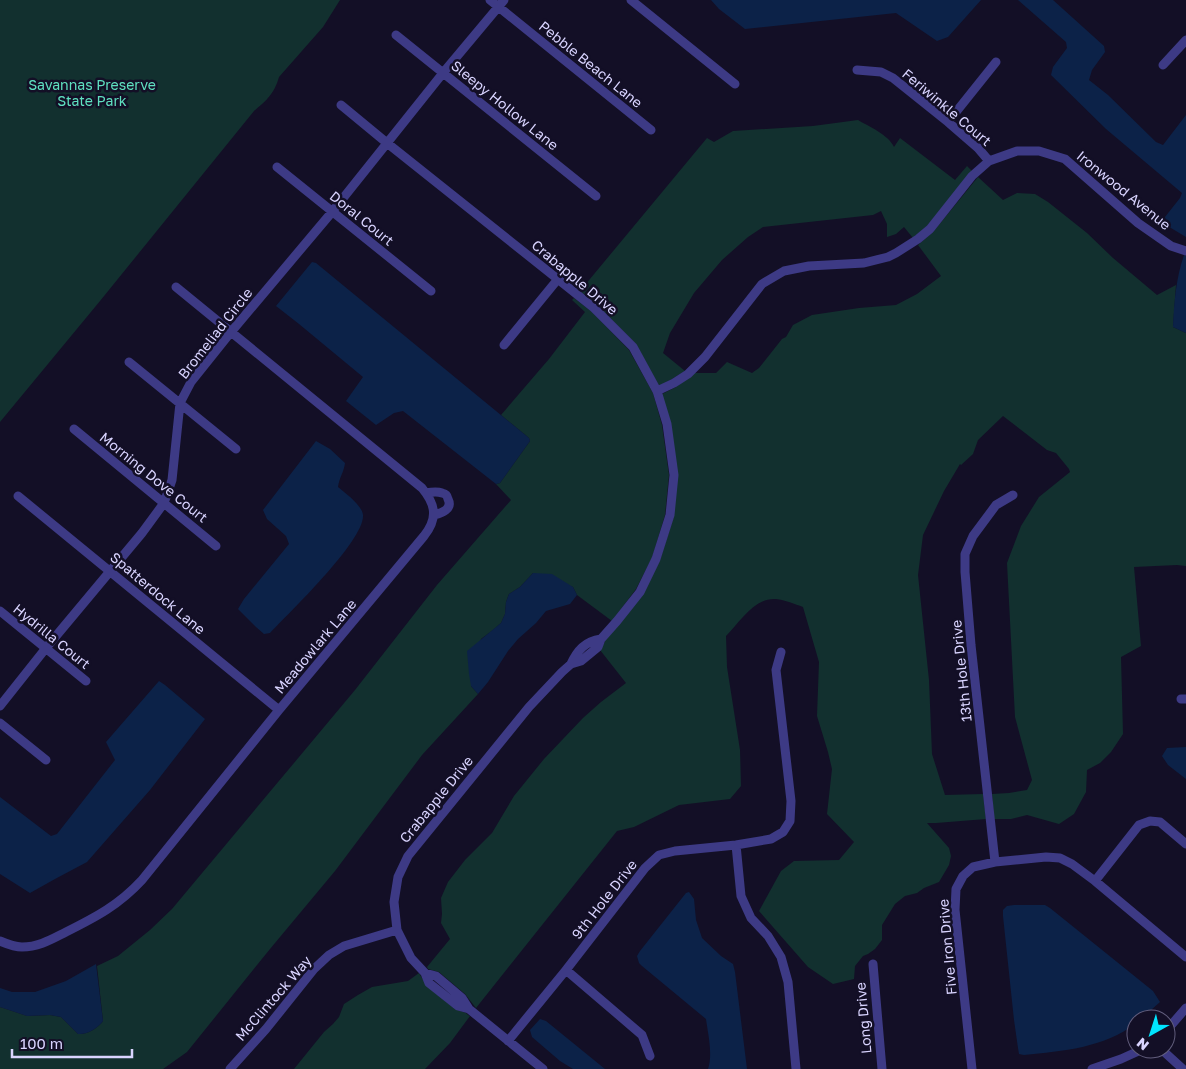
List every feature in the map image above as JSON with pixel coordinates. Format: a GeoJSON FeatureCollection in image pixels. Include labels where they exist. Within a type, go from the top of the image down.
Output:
{"type":"FeatureCollection","features":[{"type":"Feature","properties":{"kind":"street","name":"Pebble Beach Lane"},"geometry":{"type":"LineString","coordinates":[[490,0],[501,3],[651,130]]}},
{"type":"Feature","properties":{"kind":"street"},"geometry":{"type":"LineString","coordinates":[[631,0],[735,84]]}},
{"type":"Feature","properties":{"kind":"street","name":"Bromeliad Circle"},"geometry":{"type":"LineString","coordinates":[[0,706],[164,503],[172,480],[180,403],[191,382],[388,144],[501,3]]}},
{"type":"Feature","properties":{"kind":"street","name":"Sleepy Hollow Lane"},"geometry":{"type":"LineString","coordinates":[[396,35],[596,196]]}},
{"type":"Feature","properties":{"kind":"street"},"geometry":{"type":"LineString","coordinates":[[1163,65],[1186,40]]}},
{"type":"Feature","properties":{"kind":"street"},"geometry":{"type":"LineString","coordinates":[[948,122],[996,62]]}},
{"type":"Feature","properties":{"kind":"street","name":"Feriwinkle Court"},"geometry":{"type":"LineString","coordinates":[[857,70],[875,71],[887,75],[948,122],[978,148],[989,161]]}},
{"type":"Feature","properties":{"kind":"street","name":"Crabapple Drive"},"geometry":{"type":"LineString","coordinates":[[341,104],[388,144],[594,308],[633,348],[657,391],[666,424],[674,474],[670,515],[656,559],[640,592],[601,639],[598,647],[581,661],[571,664],[529,707],[408,856],[398,877],[394,902],[397,930],[411,958],[425,972],[436,976],[462,998],[470,1009],[543,1069]]}},
{"type":"Feature","properties":{"kind":"street","name":"Ironwood Avenue"},"geometry":{"type":"LineString","coordinates":[[657,391],[688,374],[705,357],[762,284],[784,270],[864,262],[888,257],[896,253],[930,229],[972,176],[989,161],[1016,151],[1040,151],[1065,160],[1138,223],[1171,246],[1186,251]]}},
{"type":"Feature","properties":{"kind":"street","name":"Doral Court"},"geometry":{"type":"LineString","coordinates":[[277,167],[431,291]]}},
{"type":"Feature","properties":{"kind":"street"},"geometry":{"type":"LineString","coordinates":[[504,345],[558,279]]}},
{"type":"Feature","properties":{"kind":"street"},"geometry":{"type":"LineString","coordinates":[[176,287],[422,488],[432,503],[434,515]]}},
{"type":"Feature","properties":{"kind":"street"},"geometry":{"type":"LineString","coordinates":[[129,362],[236,449]]}},
{"type":"Feature","properties":{"kind":"street","name":"Morning Dove Court"},"geometry":{"type":"LineString","coordinates":[[74,429],[216,546]]}},
{"type":"Feature","properties":{"kind":"street","name":"Meadowlark Lane"},"geometry":{"type":"LineString","coordinates":[[0,941],[14,947],[42,944],[97,917],[121,900],[142,880],[279,710],[429,531],[434,515],[447,509],[450,504],[443,493],[426,493]]}},
{"type":"Feature","properties":{"kind":"street","name":"13th Hole Drive"},"geometry":{"type":"LineString","coordinates":[[995,862],[971,645],[965,554],[973,536],[996,505],[1013,495]]}},
{"type":"Feature","properties":{"kind":"street","name":"Spatterdock Lane"},"geometry":{"type":"LineString","coordinates":[[18,496],[279,710]]}},
{"type":"Feature","properties":{"kind":"street","name":"Hydrilla Court"},"geometry":{"type":"LineString","coordinates":[[0,611],[86,681]]}},
{"type":"Feature","properties":{"kind":"street","name":"9th Hole Drive"},"geometry":{"type":"LineString","coordinates":[[508,1041],[566,970],[644,868],[659,855],[675,851],[736,845],[771,839],[783,832],[790,821],[791,801],[776,670],[781,652]]}},
{"type":"Feature","properties":{"kind":"street"},"geometry":{"type":"LineString","coordinates":[[0,723],[46,760]]}},
{"type":"Feature","properties":{"kind":"street"},"geometry":{"type":"LineString","coordinates":[[1095,881],[1139,826],[1150,821],[1160,822],[1186,844]]}},
{"type":"Feature","properties":{"kind":"street"},"geometry":{"type":"LineString","coordinates":[[736,845],[741,896],[751,918],[768,936],[781,957],[788,982],[796,1069]]}},
{"type":"Feature","properties":{"kind":"street","name":"Five Iron Drive"},"geometry":{"type":"LineString","coordinates":[[972,1069],[955,910],[956,889],[963,876],[973,867],[995,862],[1060,858],[1072,864],[1095,881],[1186,957]]}},
{"type":"Feature","properties":{"kind":"street","name":"McClintock Way"},"geometry":{"type":"LineString","coordinates":[[230,1069],[266,1030],[314,969],[330,955],[344,946],[397,930]]}},
{"type":"Feature","properties":{"kind":"street","name":"Long Drive"},"geometry":{"type":"LineString","coordinates":[[873,964],[882,1069]]}},
{"type":"Feature","properties":{"kind":"street"},"geometry":{"type":"LineString","coordinates":[[566,970],[642,1035],[650,1056]]}},
{"type":"Feature","properties":{"kind":"street"},"geometry":{"type":"LineString","coordinates":[[1176,1020],[1186,1008]]}},
{"type":"Feature","properties":{"kind":"street"},"geometry":{"type":"LineString","coordinates":[[1092,1069],[1126,1057]]}},
{"type":"Feature","properties":{"kind":"street"},"geometry":{"type":"LineString","coordinates":[[1172,1059],[1183,1069]]}},
{"type":"Feature","properties":{"kind":"green space","name":"Savannas Preserve State Park"},"geometry":{"type":"Polygon","coordinates":[[[0,0],[340,0],[323,27],[279,77],[270,96],[254,111],[0,422],[0,0]]]}},
{"type":"Feature","properties":{"kind":"green space"},"geometry":{"type":"Polygon","coordinates":[[[858,120],[883,135],[894,147],[900,138],[955,180],[967,166],[972,171],[927,226],[913,238],[904,227],[896,234],[887,237],[887,224],[881,211],[873,215],[763,227],[748,237],[722,260],[694,293],[670,333],[663,353],[685,371],[659,386],[636,344],[597,305],[580,291],[707,138],[714,142],[733,131],[813,126],[858,120]]]}},
{"type":"Feature","properties":{"kind":"green space"},"geometry":{"type":"Polygon","coordinates":[[[978,177],[1003,200],[1017,193],[1035,194],[1048,202],[1087,233],[1157,295],[1176,285],[1173,327],[1186,333],[1186,566],[1134,567],[1141,646],[1121,657],[1123,734],[1111,752],[1100,763],[1087,770],[1086,792],[1074,814],[1059,824],[1027,815],[1011,819],[994,819],[992,794],[1027,790],[1032,780],[1015,717],[1007,563],[1021,526],[1039,497],[1070,472],[1056,453],[1047,450],[1003,416],[978,440],[973,454],[960,464],[944,491],[923,535],[918,575],[929,680],[932,754],[945,795],[983,794],[986,819],[927,823],[949,848],[951,856],[949,865],[939,882],[917,893],[905,896],[895,904],[882,925],[882,940],[875,949],[863,956],[855,966],[854,979],[833,984],[808,967],[759,911],[781,871],[794,861],[839,860],[854,842],[827,814],[832,769],[817,716],[819,662],[803,607],[783,600],[768,599],[754,606],[726,636],[727,667],[740,750],[741,786],[730,799],[679,805],[634,827],[617,831],[476,1008],[465,994],[439,972],[427,967],[450,939],[441,923],[441,898],[448,882],[465,860],[492,833],[514,796],[544,759],[583,718],[626,683],[600,650],[605,640],[643,594],[660,560],[674,516],[662,394],[676,387],[694,373],[716,373],[727,362],[752,373],[759,368],[782,339],[786,337],[793,325],[812,315],[896,305],[917,294],[941,276],[918,245],[933,232],[978,177]]]}},
{"type":"Feature","properties":{"kind":"green space"},"geometry":{"type":"Polygon","coordinates":[[[574,298],[591,311],[629,350],[653,393],[662,425],[669,475],[665,515],[652,558],[636,589],[612,621],[577,595],[573,587],[533,573],[520,587],[509,594],[501,623],[481,639],[471,686],[478,694],[422,755],[335,871],[187,1052],[163,1069],[0,1069],[0,1007],[27,1016],[50,1015],[61,1017],[78,1034],[89,1032],[101,1024],[103,1021],[97,966],[118,956],[172,909],[355,690],[437,585],[511,500],[496,484],[500,483],[530,441],[529,438],[501,415],[549,359],[585,312],[572,300],[574,298]]]}},
{"type":"Feature","properties":{"kind":"green space"},"geometry":{"type":"Polygon","coordinates":[[[419,973],[427,986],[455,1009],[470,1016],[450,1043],[425,1069],[294,1069],[324,1032],[339,1017],[344,1004],[372,987],[408,981],[419,973]]]}},
{"type":"Feature","properties":{"kind":"water"},"geometry":{"type":"Polygon","coordinates":[[[711,0],[981,0],[948,37],[937,41],[896,13],[745,29],[719,9],[711,0]]]}},
{"type":"Feature","properties":{"kind":"water"},"geometry":{"type":"Polygon","coordinates":[[[1018,0],[1053,0],[1104,46],[1105,52],[1092,70],[1089,80],[1108,95],[1156,142],[1163,145],[1186,115],[1186,237],[1166,225],[1165,217],[1182,193],[1106,129],[1051,75],[1053,67],[1067,48],[1066,42],[1018,0]]]}},
{"type":"Feature","properties":{"kind":"water"},"geometry":{"type":"Polygon","coordinates":[[[1184,255],[1186,256],[1186,333],[1173,327],[1176,291],[1184,255]]]}},
{"type":"Feature","properties":{"kind":"water"},"geometry":{"type":"Polygon","coordinates":[[[312,262],[316,263],[529,438],[530,441],[500,483],[496,484],[403,411],[394,413],[376,425],[346,401],[363,377],[276,306],[312,262]]]}},
{"type":"Feature","properties":{"kind":"water"},"geometry":{"type":"Polygon","coordinates":[[[316,441],[330,449],[345,463],[338,487],[353,499],[360,507],[363,515],[360,526],[352,541],[339,558],[270,633],[264,634],[238,609],[289,544],[286,536],[267,519],[263,510],[316,441]]]}},
{"type":"Feature","properties":{"kind":"water"},"geometry":{"type":"Polygon","coordinates":[[[533,573],[552,574],[573,587],[577,595],[570,604],[546,611],[518,639],[478,694],[471,686],[467,651],[501,623],[509,594],[520,587],[533,573]]]}},
{"type":"Feature","properties":{"kind":"water"},"geometry":{"type":"Polygon","coordinates":[[[159,681],[205,719],[150,790],[87,862],[30,893],[0,874],[0,797],[51,836],[57,834],[115,760],[106,742],[159,681]]]}},
{"type":"Feature","properties":{"kind":"water"},"geometry":{"type":"Polygon","coordinates":[[[1186,747],[1186,779],[1168,765],[1162,756],[1167,748],[1186,747]]]}},
{"type":"Feature","properties":{"kind":"water"},"geometry":{"type":"Polygon","coordinates":[[[689,892],[694,899],[696,920],[702,938],[721,956],[733,964],[747,1069],[708,1069],[710,1051],[706,1019],[639,963],[637,956],[640,951],[686,893],[689,892]]]}},
{"type":"Feature","properties":{"kind":"water"},"geometry":{"type":"Polygon","coordinates":[[[1045,905],[1050,908],[1153,991],[1160,1002],[1152,1009],[1126,1009],[1126,1030],[1097,1043],[1053,1052],[1019,1054],[1003,916],[1003,910],[1007,906],[1045,905]]]}},
{"type":"Feature","properties":{"kind":"water"},"geometry":{"type":"Polygon","coordinates":[[[96,964],[103,1021],[89,1032],[78,1034],[61,1017],[50,1015],[27,1016],[0,1007],[0,988],[12,992],[35,992],[66,981],[96,964]]]}},
{"type":"Feature","properties":{"kind":"water"},"geometry":{"type":"Polygon","coordinates":[[[540,1019],[546,1021],[605,1069],[573,1069],[560,1061],[532,1037],[530,1030],[540,1019]]]}}]}
